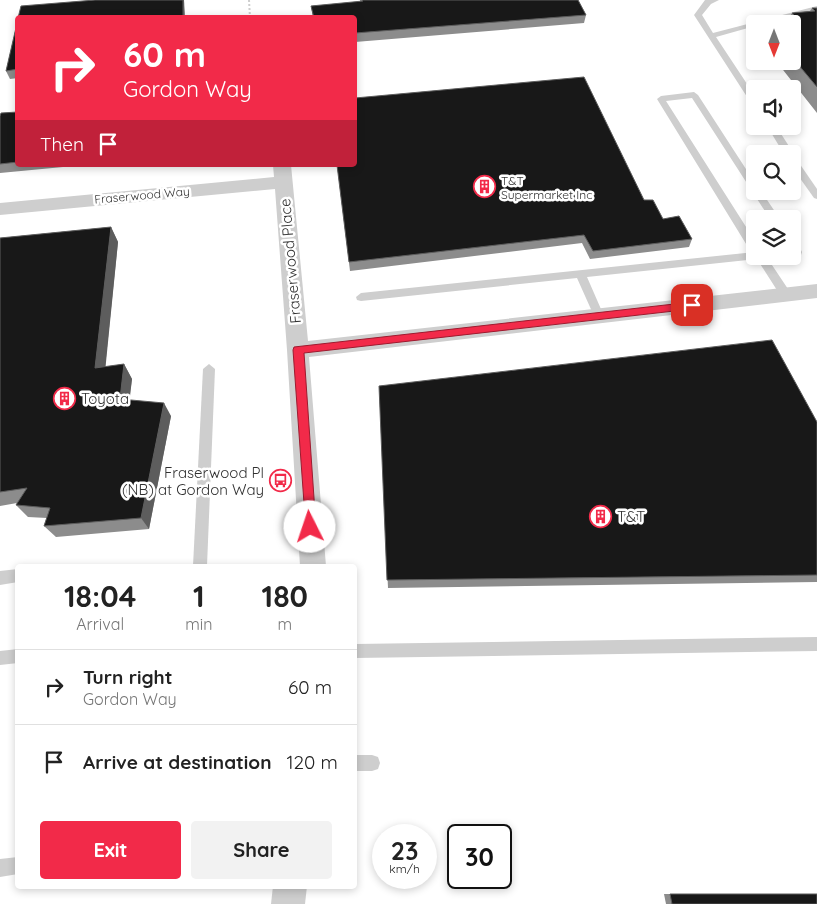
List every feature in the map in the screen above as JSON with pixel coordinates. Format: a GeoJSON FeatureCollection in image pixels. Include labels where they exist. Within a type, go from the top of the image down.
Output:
{"type":"FeatureCollection","features":[{"type":"Feature","properties":{"kind":"street","name":"Fraserwood Way"},"geometry":{"type":"LineString","coordinates":[[0,209],[282,173]]}},
{"type":"Feature","properties":{"kind":"street","name":"Fraserwood Place"},"geometry":{"type":"LineString","coordinates":[[282,173],[298,350],[313,564]]}},
{"type":"Feature","properties":{"kind":"street"},"geometry":{"type":"LineString","coordinates":[[298,350],[817,291]]}},
{"type":"Feature","properties":{"kind":"street"},"geometry":{"type":"LineString","coordinates":[[288,904],[290,889]]}},
{"type":"Feature","properties":{"kind":"lane"},"geometry":{"type":"LineString","coordinates":[[715,0],[708,2],[698,15],[746,89]]}},
{"type":"Feature","properties":{"kind":"lane"},"geometry":{"type":"LineString","coordinates":[[790,15],[817,8]]}},
{"type":"Feature","properties":{"kind":"lane"},"geometry":{"type":"LineString","coordinates":[[711,36],[746,26]]}},
{"type":"Feature","properties":{"kind":"lane"},"geometry":{"type":"LineString","coordinates":[[746,177],[694,95],[661,98],[746,234]]}},
{"type":"Feature","properties":{"kind":"lane"},"geometry":{"type":"LineString","coordinates":[[801,172],[817,196]]}},
{"type":"Feature","properties":{"kind":"lane"},"geometry":{"type":"LineString","coordinates":[[361,297],[746,257]]}},
{"type":"Feature","properties":{"kind":"lane"},"geometry":{"type":"LineString","coordinates":[[766,265],[786,295]]}},
{"type":"Feature","properties":{"kind":"lane"},"geometry":{"type":"LineString","coordinates":[[581,275],[598,316]]}},
{"type":"Feature","properties":{"kind":"lane"},"geometry":{"type":"LineString","coordinates":[[200,564],[209,369]]}},
{"type":"Feature","properties":{"kind":"lane"},"geometry":{"type":"LineString","coordinates":[[0,578],[15,576]]}},
{"type":"Feature","properties":{"kind":"lane"},"geometry":{"type":"LineString","coordinates":[[357,651],[817,644]]}},
{"type":"Feature","properties":{"kind":"lane"},"geometry":{"type":"LineString","coordinates":[[0,658],[15,656]]}},
{"type":"Feature","properties":{"kind":"lane"},"geometry":{"type":"LineString","coordinates":[[357,763],[372,763]]}},
{"type":"Feature","properties":{"kind":"lane"},"geometry":{"type":"LineString","coordinates":[[0,868],[15,866]]}},
{"type":"Feature","properties":{"kind":"path"},"geometry":{"type":"LineString","coordinates":[[249,0],[250,15]]}},
{"type":"Feature","properties":{"kind":"building"},"geometry":{"type":"Polygon","coordinates":[[[95,0],[183,0],[183,15],[19,15],[21,6],[95,0]]]}},
{"type":"Feature","properties":{"kind":"building"},"geometry":{"type":"Polygon","coordinates":[[[578,0],[586,15],[357,33],[357,15],[313,15],[311,6],[363,1],[578,0]]]}},
{"type":"Feature","properties":{"kind":"building"},"geometry":{"type":"Polygon","coordinates":[[[812,8],[817,8],[817,87],[801,68],[801,15],[794,15],[792,13],[815,11],[812,8]]]}},
{"type":"Feature","properties":{"kind":"building"},"geometry":{"type":"Polygon","coordinates":[[[15,32],[15,70],[6,71],[15,32]]]}},
{"type":"Feature","properties":{"kind":"building","name":"T&T Supermarket Inc"},"geometry":{"type":"Polygon","coordinates":[[[584,77],[644,200],[653,200],[663,219],[679,216],[692,239],[593,251],[584,235],[349,262],[337,167],[357,167],[357,98],[584,77]]]}},
{"type":"Feature","properties":{"kind":"building"},"geometry":{"type":"Polygon","coordinates":[[[15,112],[15,162],[0,164],[1,113],[15,112]]]}},
{"type":"Feature","properties":{"kind":"building","name":"Toyota"},"geometry":{"type":"Polygon","coordinates":[[[111,227],[95,368],[124,364],[120,399],[164,403],[141,518],[44,526],[50,508],[16,505],[27,488],[0,492],[0,238],[111,227]]]}},
{"type":"Feature","properties":{"kind":"building","name":"T&T"},"geometry":{"type":"Polygon","coordinates":[[[772,340],[817,422],[817,575],[387,580],[379,386],[772,340]]]}},
{"type":"Feature","properties":{"kind":"building"},"geometry":{"type":"Polygon","coordinates":[[[670,894],[817,894],[817,904],[672,904],[670,894]]]}},
{"type":"Feature","properties":{"kind":"place","name":"T&T Supermarket Inc"},"geometry":{"type":"Point","coordinates":[485,187]}},
{"type":"Feature","properties":{"kind":"place","name":"Toyota"},"geometry":{"type":"Point","coordinates":[65,398]}},
{"type":"Feature","properties":{"kind":"place","name":"Fraserwood Pl (NB) at Gordon Way"},"geometry":{"type":"Point","coordinates":[280,481]}},
{"type":"Feature","properties":{"kind":"place","name":"T&T"},"geometry":{"type":"Point","coordinates":[601,516]}},
{"type":"Feature","properties":{"kind":"route"},"geometry":{"type":"LineString","coordinates":[[310,527],[298,350],[692,305]]}}]}
